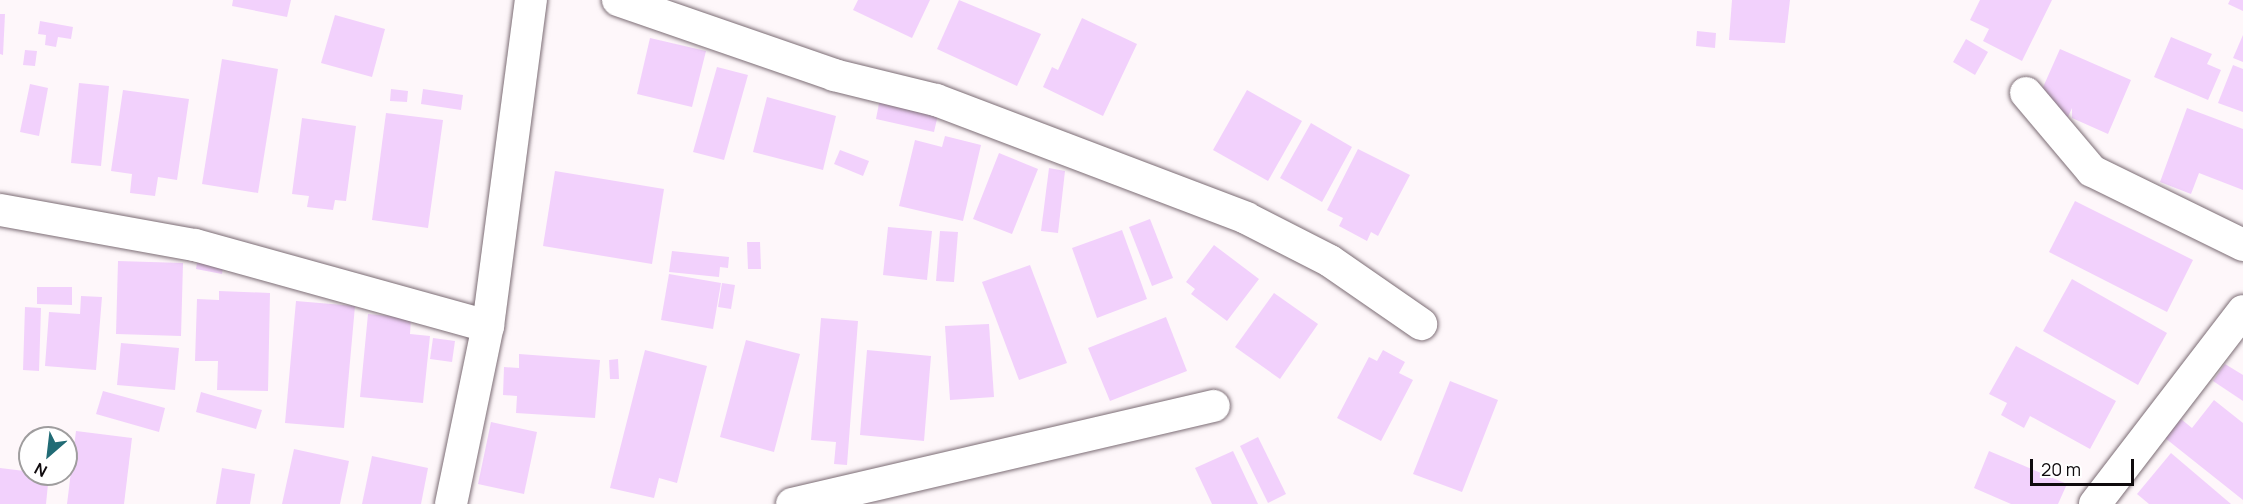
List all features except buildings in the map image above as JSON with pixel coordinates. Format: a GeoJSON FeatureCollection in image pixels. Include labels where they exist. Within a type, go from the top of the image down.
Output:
{"type":"FeatureCollection","features":[{"type":"Feature","properties":{"kind":"street"},"geometry":{"type":"LineString","coordinates":[[451,504],[488,326],[531,0]]}},
{"type":"Feature","properties":{"kind":"street"},"geometry":{"type":"LineString","coordinates":[[618,0],[834,75],[936,100],[1246,218],[1330,261],[1421,324]]}},
{"type":"Feature","properties":{"kind":"street"},"geometry":{"type":"LineString","coordinates":[[2026,93],[2091,171],[2243,245]]}},
{"type":"Feature","properties":{"kind":"street"},"geometry":{"type":"LineString","coordinates":[[0,210],[195,245],[488,326]]}},
{"type":"Feature","properties":{"kind":"street"},"geometry":{"type":"LineString","coordinates":[[2095,504],[2243,311]]}},
{"type":"Feature","properties":{"kind":"street"},"geometry":{"type":"LineString","coordinates":[[792,504],[853,497],[1214,406]]}}]}
